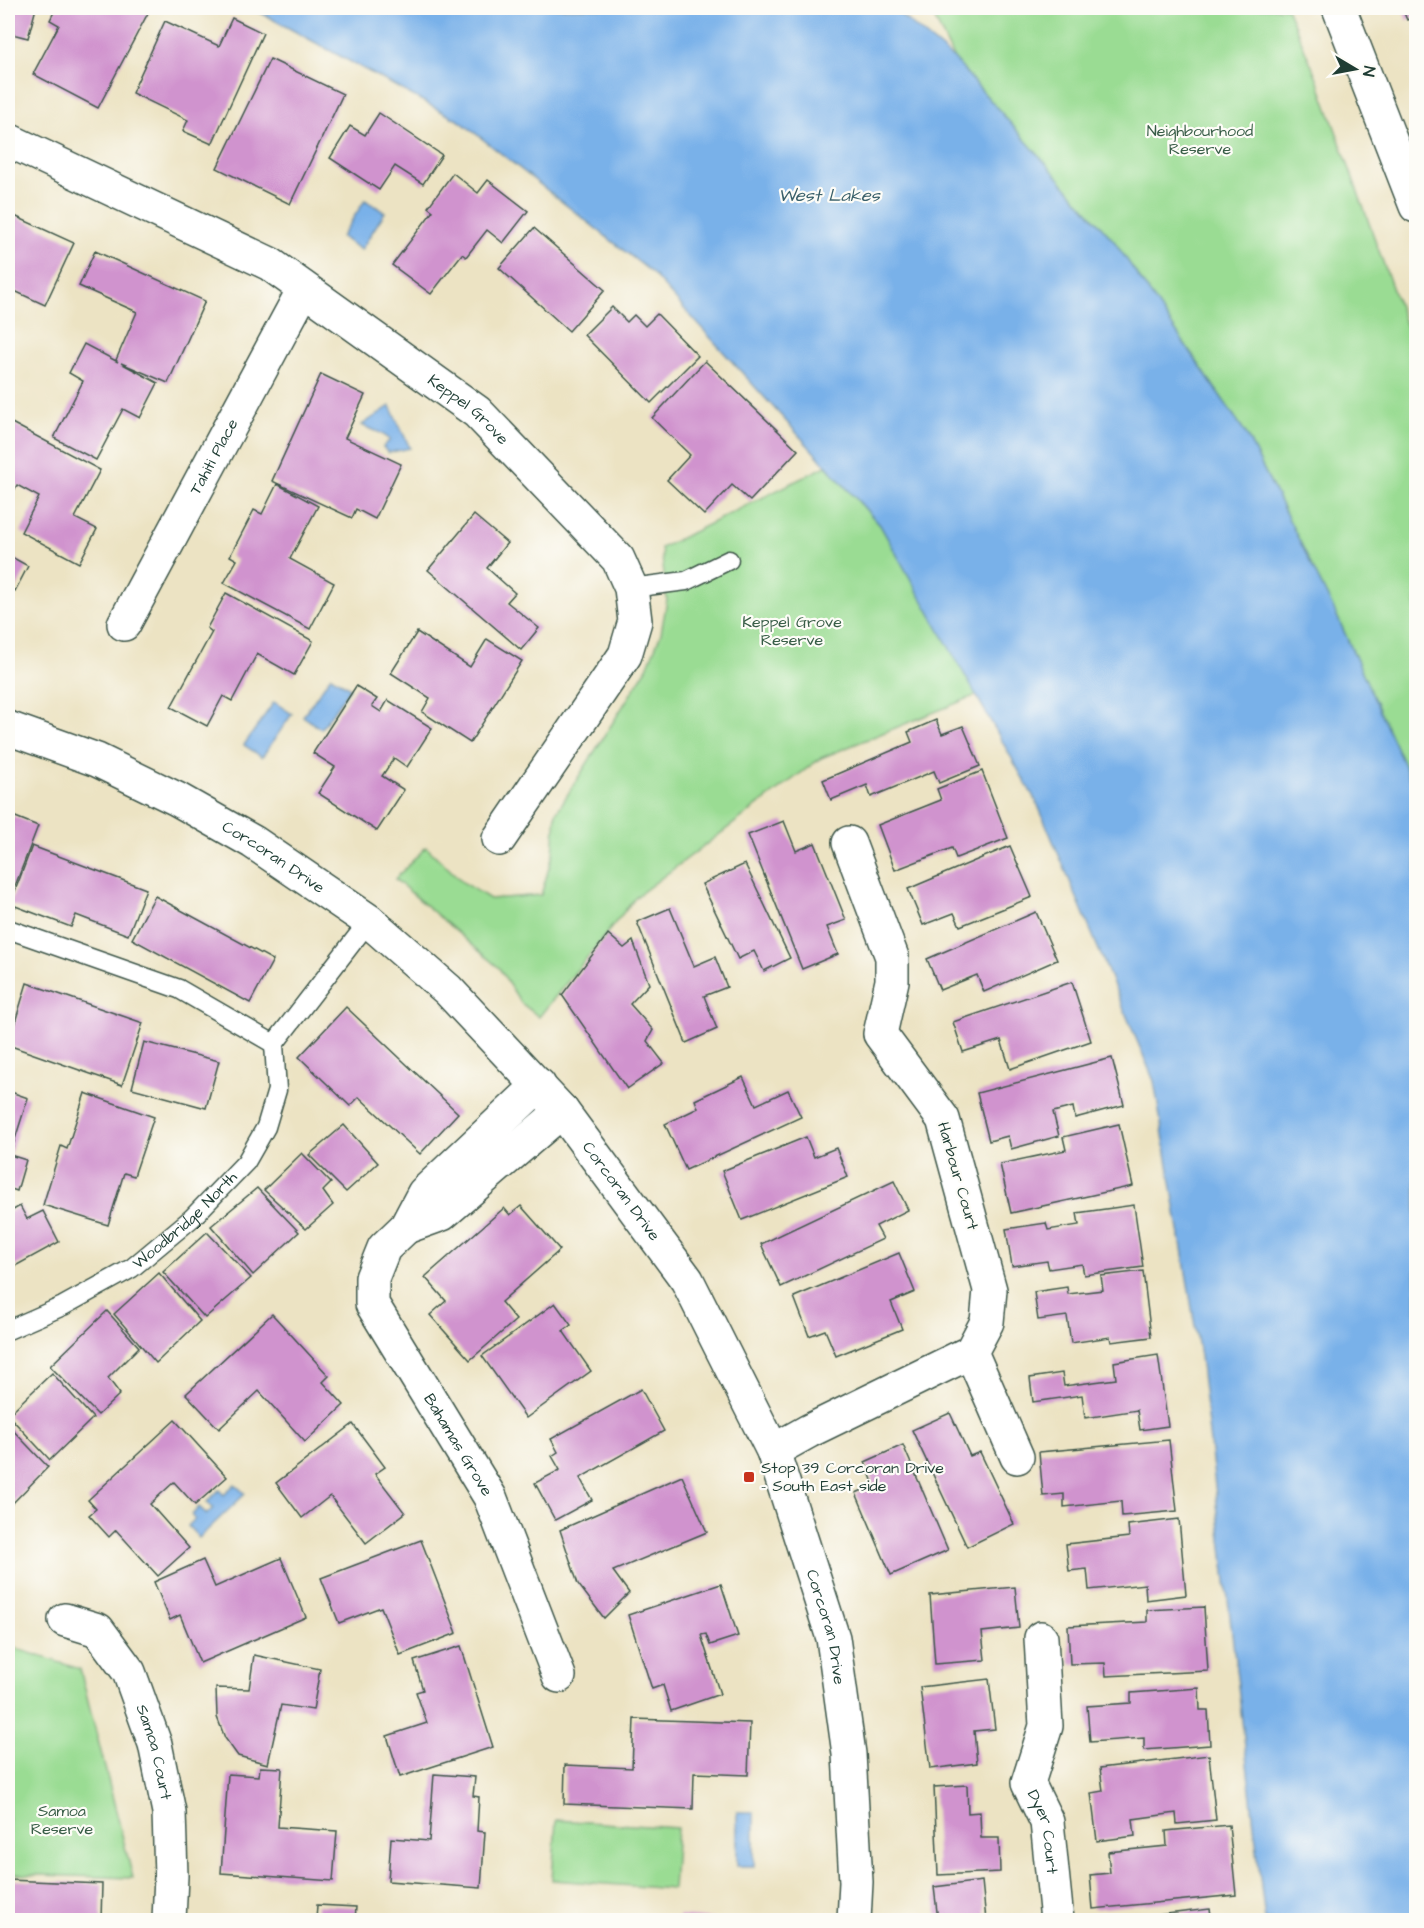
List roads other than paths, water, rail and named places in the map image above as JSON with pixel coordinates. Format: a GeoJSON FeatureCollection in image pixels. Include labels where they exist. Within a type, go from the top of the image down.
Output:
{"type":"FeatureCollection","features":[{"type":"Feature","properties":{"kind":"street"},"geometry":{"type":"LineString","coordinates":[[1339,8],[1416,206]]}},
{"type":"Feature","properties":{"kind":"street","name":"Keppel Grove"},"geometry":{"type":"LineString","coordinates":[[8,140],[270,264],[477,412],[618,559],[631,588],[635,621],[626,655],[499,839]]}},
{"type":"Feature","properties":{"kind":"street","name":"Tahiti Place"},"geometry":{"type":"LineString","coordinates":[[124,624],[304,289]]}},
{"type":"Feature","properties":{"kind":"street","name":"Corcoran Drive"},"geometry":{"type":"LineString","coordinates":[[8,728],[97,760],[177,799],[253,842],[369,921],[448,990],[539,1085],[562,1111],[687,1280],[773,1451],[832,1638],[849,1754],[856,1882],[854,1920]]}},
{"type":"Feature","properties":{"kind":"street","name":"Harbour Court"},"geometry":{"type":"LineString","coordinates":[[849,843],[892,957],[892,981],[880,1034],[943,1119],[990,1290],[987,1322],[971,1352]]}},
{"type":"Feature","properties":{"kind":"street","name":"Bahamas Grove"},"geometry":{"type":"LineString","coordinates":[[539,1085],[423,1193],[406,1227],[384,1248],[372,1278],[372,1304],[490,1497],[559,1676]]}},
{"type":"Feature","properties":{"kind":"street","name":"Bahamas Grove"},"geometry":{"type":"LineString","coordinates":[[406,1227],[442,1215],[562,1111]]}},
{"type":"Feature","properties":{"kind":"street"},"geometry":{"type":"LineString","coordinates":[[773,1451],[971,1352],[1017,1457]]}},
{"type":"Feature","properties":{"kind":"street","name":"Samoa Court"},"geometry":{"type":"LineString","coordinates":[[65,1620],[98,1630],[129,1672],[155,1744],[169,1812],[171,1876],[169,1920]]}},
{"type":"Feature","properties":{"kind":"street","name":"Dyer Court"},"geometry":{"type":"LineString","coordinates":[[1041,1638],[1046,1726],[1028,1783],[1047,1822],[1057,1920]]}},
{"type":"Feature","properties":{"kind":"lane"},"geometry":{"type":"LineString","coordinates":[[631,588],[686,581],[729,560]]}},
{"type":"Feature","properties":{"kind":"lane"},"geometry":{"type":"LineString","coordinates":[[8,930],[179,989],[274,1044],[369,921]]}},
{"type":"Feature","properties":{"kind":"lane","name":"Woodbridge North"},"geometry":{"type":"LineString","coordinates":[[8,1330],[63,1306],[132,1268],[192,1218],[246,1162],[267,1127],[276,1090],[274,1044]]}},
{"type":"Feature","properties":{"kind":"water","name":"West Lakes"},"geometry":{"type":"Polygon","coordinates":[[[252,8],[892,8],[954,59],[1114,241],[1245,432],[1337,616],[1416,792],[1416,1920],[1265,1920],[1200,1356],[1154,1081],[1037,803],[880,525],[651,272],[461,122],[252,8]]]}},
{"type":"Feature","properties":{"kind":"water"},"geometry":{"type":"Polygon","coordinates":[[[365,200],[385,212],[361,250],[341,237],[365,200]]]}},
{"type":"Feature","properties":{"kind":"water"},"geometry":{"type":"Polygon","coordinates":[[[390,406],[410,448],[388,453],[383,447],[390,440],[379,432],[362,425],[390,406]]]}},
{"type":"Feature","properties":{"kind":"water"},"geometry":{"type":"Polygon","coordinates":[[[331,676],[350,688],[321,729],[303,716],[331,676]]]}},
{"type":"Feature","properties":{"kind":"water"},"geometry":{"type":"Polygon","coordinates":[[[274,702],[292,714],[262,757],[244,745],[274,702]]]}},
{"type":"Feature","properties":{"kind":"water"},"geometry":{"type":"Polygon","coordinates":[[[235,1484],[245,1494],[199,1538],[188,1526],[195,1519],[192,1515],[199,1507],[207,1514],[213,1508],[207,1502],[219,1490],[224,1495],[235,1484]]]}},
{"type":"Feature","properties":{"kind":"water"},"geometry":{"type":"Polygon","coordinates":[[[737,1812],[754,1812],[754,1866],[737,1866],[737,1812]]]}},
{"type":"Feature","properties":{"kind":"place","name":"Stop 39 Corcoran Drive - South East side"},"geometry":{"type":"Point","coordinates":[749,1477]}},
{"type":"Feature","properties":{"kind":"park label","name":"Neighbourhood Reserve"},"geometry":{"type":"Point","coordinates":[1200,140]}},
{"type":"Feature","properties":{"kind":"park label","name":"Keppel Grove Reserve"},"geometry":{"type":"Point","coordinates":[792,631]}},
{"type":"Feature","properties":{"kind":"park label","name":"Samoa Reserve"},"geometry":{"type":"Point","coordinates":[62,1820]}}]}
